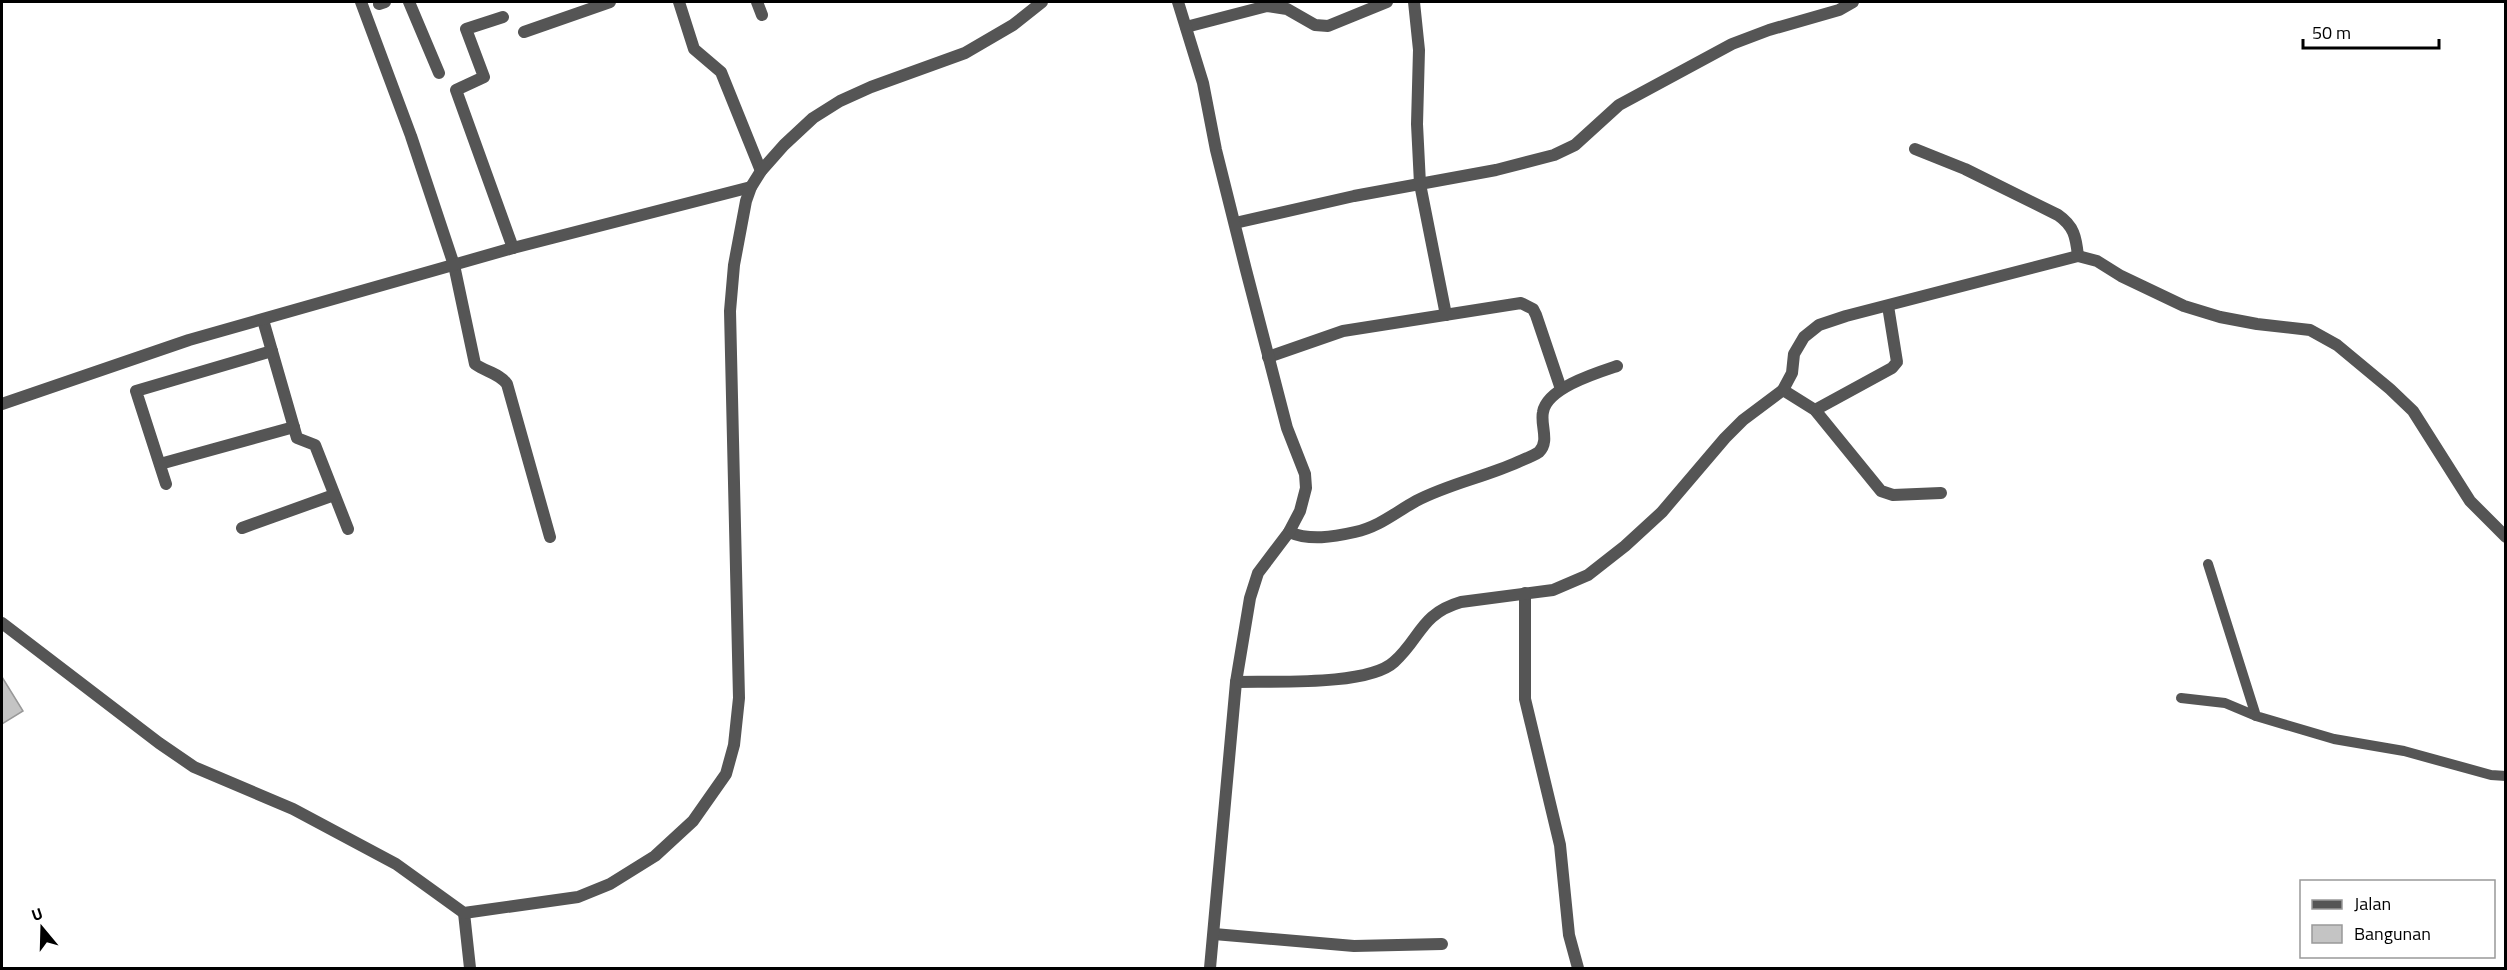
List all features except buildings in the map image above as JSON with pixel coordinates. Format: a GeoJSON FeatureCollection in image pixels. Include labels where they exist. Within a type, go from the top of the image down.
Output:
{"type":"FeatureCollection","features":[{"type":"Feature","properties":{"kind":"street"},"geometry":{"type":"LineString","coordinates":[[362,2],[411,136],[454,265],[475,364],[497,374],[507,384],[550,537]]}},
{"type":"Feature","properties":{"kind":"street"},"geometry":{"type":"LineString","coordinates":[[409,2],[439,73]]}},
{"type":"Feature","properties":{"kind":"street"},"geometry":{"type":"LineString","coordinates":[[524,32],[610,2]]}},
{"type":"Feature","properties":{"kind":"street"},"geometry":{"type":"LineString","coordinates":[[679,2],[694,49],[722,72],[761,171]]}},
{"type":"Feature","properties":{"kind":"street"},"geometry":{"type":"LineString","coordinates":[[758,2],[762,15]]}},
{"type":"Feature","properties":{"kind":"street"},"geometry":{"type":"LineString","coordinates":[[2,623],[194,767],[293,809],[396,864],[464,913],[578,897],[610,884],[655,856],[693,821],[726,774],[734,745],[739,698],[730,311],[734,265],[752,187],[761,171],[813,118],[840,101],[871,87],[965,53],[1013,25],[1041,2]]}},
{"type":"Feature","properties":{"kind":"street"},"geometry":{"type":"LineString","coordinates":[[1178,2],[1203,83],[1216,150],[1287,428],[1305,474],[1304,500],[1289,532],[1266,561],[1253,585],[1236,682],[1210,969]]}},
{"type":"Feature","properties":{"kind":"street"},"geometry":{"type":"LineString","coordinates":[[1186,27],[1267,6],[1278,6],[1315,25],[1328,26],[1387,2]]}},
{"type":"Feature","properties":{"kind":"street"},"geometry":{"type":"LineString","coordinates":[[1414,2],[1419,50],[1417,124],[1420,184],[1446,315]]}},
{"type":"Feature","properties":{"kind":"street"},"geometry":{"type":"LineString","coordinates":[[1235,223],[1354,196],[1496,170],[1554,155],[1575,145],[1619,105],[1732,44],[1769,30],[1839,10],[1853,2]]}},
{"type":"Feature","properties":{"kind":"street"},"geometry":{"type":"LineString","coordinates":[[503,17],[466,29],[484,77],[456,90],[513,249]]}},
{"type":"Feature","properties":{"kind":"street"},"geometry":{"type":"LineString","coordinates":[[1915,149],[1965,169],[2058,215],[2073,229],[2078,256]]}},
{"type":"Feature","properties":{"kind":"street"},"geometry":{"type":"LineString","coordinates":[[2,404],[135,358],[263,320],[454,265],[752,187]]}},
{"type":"Feature","properties":{"kind":"street"},"geometry":{"type":"LineString","coordinates":[[1236,682],[1359,678],[1376,673],[1395,662],[1428,619],[1439,610],[1461,602],[1552,590],[1577,581],[1625,546],[1662,512],[1725,438],[1743,420],[1783,390],[1790,380],[1797,345],[1810,331],[1837,319],[2078,256],[2097,261],[2128,280],[2184,306],[2220,317],[2310,330],[2337,345],[2413,411],[2469,501],[2505,537]]}},
{"type":"Feature","properties":{"kind":"street"},"geometry":{"type":"LineString","coordinates":[[1269,357],[1344,332],[1521,303],[1528,305],[1536,315],[1561,389]]}},
{"type":"Feature","properties":{"kind":"street"},"geometry":{"type":"LineString","coordinates":[[1815,410],[1892,368],[1897,362],[1888,306]]}},
{"type":"Feature","properties":{"kind":"street"},"geometry":{"type":"LineString","coordinates":[[263,320],[297,438],[315,445],[348,529]]}},
{"type":"Feature","properties":{"kind":"street"},"geometry":{"type":"LineString","coordinates":[[166,484],[135,391],[272,351]]}},
{"type":"Feature","properties":{"kind":"street"},"geometry":{"type":"LineString","coordinates":[[1289,532],[1302,538],[1358,532],[1378,525],[1416,501],[1530,456],[1540,450],[1544,440],[1542,414],[1546,402],[1561,389],[1617,366]]}},
{"type":"Feature","properties":{"kind":"street"},"geometry":{"type":"LineString","coordinates":[[1783,390],[1815,410],[1881,491],[1893,495],[1941,494]]}},
{"type":"Feature","properties":{"kind":"street"},"geometry":{"type":"LineString","coordinates":[[160,464],[294,427]]}},
{"type":"Feature","properties":{"kind":"street"},"geometry":{"type":"LineString","coordinates":[[242,528],[334,495]]}},
{"type":"Feature","properties":{"kind":"street"},"geometry":{"type":"LineString","coordinates":[[1525,594],[1525,699],[1560,845],[1569,935],[1578,969]]}},
{"type":"Feature","properties":{"kind":"street"},"geometry":{"type":"LineString","coordinates":[[464,913],[470,969]]}},
{"type":"Feature","properties":{"kind":"street"},"geometry":{"type":"LineString","coordinates":[[1214,934],[1354,946],[1442,944]]}},
{"type":"Feature","properties":{"kind":"lane"},"geometry":{"type":"LineString","coordinates":[[2208,564],[2256,716]]}},
{"type":"Feature","properties":{"kind":"lane"},"geometry":{"type":"LineString","coordinates":[[2181,698],[2225,703],[2256,716],[2334,739],[2404,751],[2490,776],[2505,776]]}}]}
